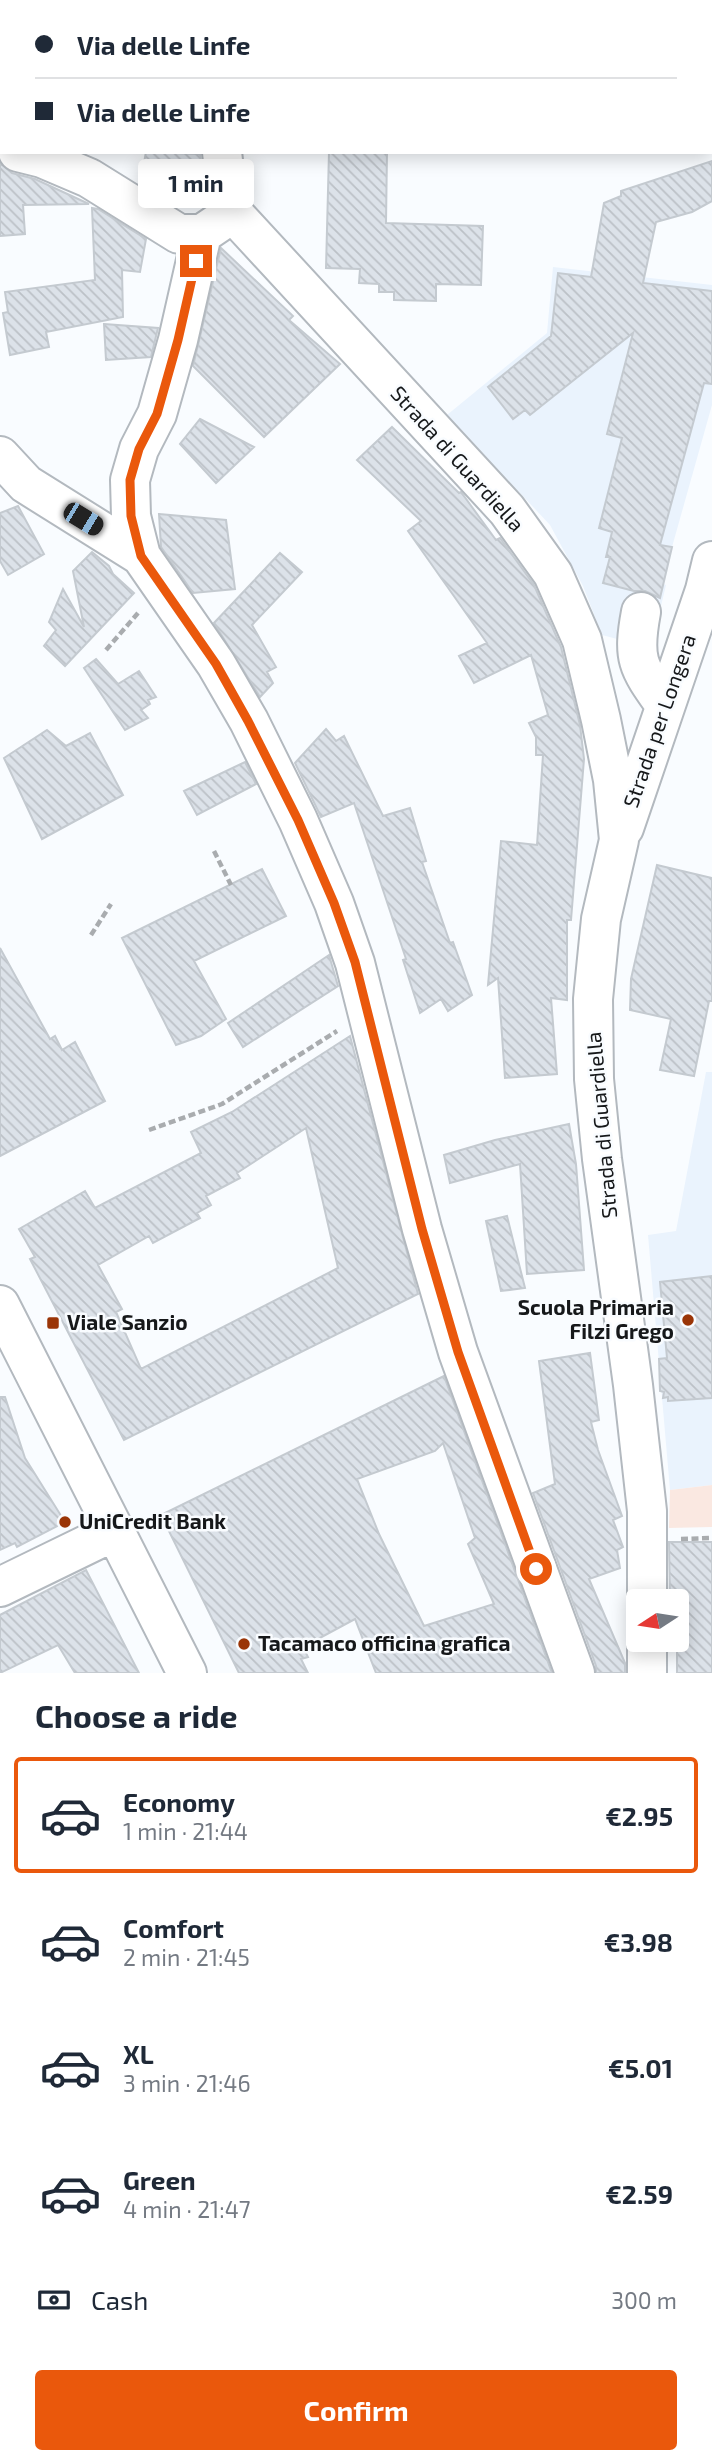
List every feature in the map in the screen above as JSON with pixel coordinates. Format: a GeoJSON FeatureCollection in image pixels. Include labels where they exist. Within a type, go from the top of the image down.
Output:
{"type":"FeatureCollection","features":[{"type":"Feature","properties":{"kind":"street"},"geometry":{"type":"LineString","coordinates":[[26,154],[92,165],[179,234],[202,234],[233,213]]}},
{"type":"Feature","properties":{"kind":"street","name":"Strada di Guardiella"},"geometry":{"type":"LineString","coordinates":[[222,154],[226,187],[233,213],[507,510],[553,575],[582,640],[604,732],[620,840],[601,919],[593,999],[594,1079],[610,1227],[633,1385],[647,1511],[647,1589]]}},
{"type":"Feature","properties":{"kind":"street"},"geometry":{"type":"LineString","coordinates":[[202,234],[178,340],[157,414],[139,449],[130,480],[131,516],[141,556],[216,664],[254,732],[298,820],[334,903],[355,962],[422,1229],[458,1352],[575,1673]]}},
{"type":"Feature","properties":{"kind":"street"},"geometry":{"type":"LineString","coordinates":[[0,456],[26,484],[141,556]]}},
{"type":"Feature","properties":{"kind":"street","name":"Strada per Longera"},"geometry":{"type":"LineString","coordinates":[[620,840],[705,590],[712,561]]}},
{"type":"Feature","properties":{"kind":"street"},"geometry":{"type":"LineString","coordinates":[[641,612],[635,643],[642,673],[665,705]]}},
{"type":"Feature","properties":{"kind":"street"},"geometry":{"type":"LineString","coordinates":[[0,1305],[187,1673]]}},
{"type":"Feature","properties":{"kind":"street"},"geometry":{"type":"LineString","coordinates":[[0,1587],[115,1531]]}},
{"type":"Feature","properties":{"kind":"street"},"geometry":{"type":"LineString","coordinates":[[647,1652],[647,1673]]}},
{"type":"Feature","properties":{"kind":"path"},"geometry":{"type":"LineString","coordinates":[[106,650],[140,611]]}},
{"type":"Feature","properties":{"kind":"path"},"geometry":{"type":"LineString","coordinates":[[214,851],[231,885]]}},
{"type":"Feature","properties":{"kind":"path"},"geometry":{"type":"LineString","coordinates":[[91,935],[111,904]]}},
{"type":"Feature","properties":{"kind":"path"},"geometry":{"type":"LineString","coordinates":[[149,1130],[222,1104],[368,1012]]}},
{"type":"Feature","properties":{"kind":"path"},"geometry":{"type":"LineString","coordinates":[[677,1539],[712,1538]]}},
{"type":"Feature","properties":{"kind":"shaded area"},"geometry":{"type":"Polygon","coordinates":[[[553,267],[712,285],[712,405],[672,547],[651,648],[602,635],[583,586],[550,525],[447,415],[547,333],[553,267]]]}},
{"type":"Feature","properties":{"kind":"shaded area"},"geometry":{"type":"Polygon","coordinates":[[[706,1072],[712,1072],[712,1485],[670,1490],[648,1235],[676,1231],[706,1072]]]}},
{"type":"Feature","properties":{"kind":"shaded area"},"geometry":{"type":"Polygon","coordinates":[[[712,1485],[712,1527],[669,1528],[670,1490],[712,1485]]]}},
{"type":"Feature","properties":{"kind":"building"},"geometry":{"type":"Polygon","coordinates":[[[146,154],[200,154],[203,176],[200,191],[140,184],[146,154]]]}},
{"type":"Feature","properties":{"kind":"building"},"geometry":{"type":"Polygon","coordinates":[[[329,154],[387,154],[386,223],[483,226],[481,285],[436,284],[436,301],[394,300],[394,292],[379,292],[379,284],[359,283],[360,269],[326,268],[329,154]]]}},
{"type":"Feature","properties":{"kind":"building"},"geometry":{"type":"Polygon","coordinates":[[[712,161],[712,201],[692,212],[656,222],[643,283],[712,291],[712,384],[704,383],[660,545],[672,547],[660,598],[645,591],[603,583],[610,557],[606,557],[612,532],[599,528],[622,438],[607,434],[633,333],[530,415],[525,410],[513,419],[488,387],[551,336],[558,273],[591,277],[604,203],[621,196],[621,191],[712,161]]]}},
{"type":"Feature","properties":{"kind":"building"},"geometry":{"type":"Polygon","coordinates":[[[0,163],[12,173],[35,179],[89,204],[23,205],[25,234],[0,236],[0,163]]]}},
{"type":"Feature","properties":{"kind":"building"},"geometry":{"type":"Polygon","coordinates":[[[92,208],[98,209],[146,239],[140,272],[122,270],[123,317],[46,332],[49,347],[10,355],[3,313],[8,312],[5,292],[95,280],[92,208]]]}},
{"type":"Feature","properties":{"kind":"building"},"geometry":{"type":"Polygon","coordinates":[[[221,248],[293,316],[289,320],[340,364],[264,437],[193,366],[221,248]]]}},
{"type":"Feature","properties":{"kind":"building"},"geometry":{"type":"Polygon","coordinates":[[[104,324],[158,328],[151,357],[106,360],[104,324]]]}},
{"type":"Feature","properties":{"kind":"building"},"geometry":{"type":"Polygon","coordinates":[[[200,419],[254,447],[216,483],[180,444],[200,419]]]}},
{"type":"Feature","properties":{"kind":"building"},"geometry":{"type":"Polygon","coordinates":[[[392,427],[461,492],[496,540],[500,538],[534,585],[561,647],[580,725],[584,759],[571,920],[567,920],[567,1000],[551,998],[557,1074],[505,1078],[498,978],[488,985],[501,841],[537,845],[543,755],[536,755],[536,737],[529,723],[548,715],[531,655],[474,683],[459,656],[487,643],[408,531],[421,521],[357,460],[392,427]]]}},
{"type":"Feature","properties":{"kind":"building"},"geometry":{"type":"Polygon","coordinates":[[[18,506],[44,554],[8,575],[0,561],[0,513],[18,506]]]}},
{"type":"Feature","properties":{"kind":"building"},"geometry":{"type":"Polygon","coordinates":[[[159,514],[226,520],[235,589],[193,593],[161,547],[159,514]]]}},
{"type":"Feature","properties":{"kind":"building"},"geometry":{"type":"Polygon","coordinates":[[[92,552],[134,593],[65,666],[44,646],[56,630],[49,622],[63,589],[84,627],[73,571],[92,552]]]}},
{"type":"Feature","properties":{"kind":"building"},"geometry":{"type":"Polygon","coordinates":[[[280,553],[302,572],[252,625],[276,667],[267,672],[273,683],[260,697],[214,623],[280,553]]]}},
{"type":"Feature","properties":{"kind":"building"},"geometry":{"type":"Polygon","coordinates":[[[96,659],[118,684],[139,671],[156,697],[148,700],[150,704],[141,710],[148,718],[125,730],[84,668],[96,659]]]}},
{"type":"Feature","properties":{"kind":"building"},"geometry":{"type":"Polygon","coordinates":[[[326,729],[336,741],[344,736],[383,816],[410,808],[426,861],[422,862],[450,943],[453,942],[472,995],[448,1011],[441,999],[420,1013],[403,960],[406,959],[354,803],[321,817],[295,763],[326,729]]]}},
{"type":"Feature","properties":{"kind":"building"},"geometry":{"type":"Polygon","coordinates":[[[47,730],[66,746],[90,733],[123,795],[42,839],[4,758],[47,730]]]}},
{"type":"Feature","properties":{"kind":"building"},"geometry":{"type":"Polygon","coordinates":[[[245,762],[256,784],[197,815],[184,791],[245,762]]]}},
{"type":"Feature","properties":{"kind":"building"},"geometry":{"type":"Polygon","coordinates":[[[657,865],[712,878],[712,1001],[709,1001],[694,1076],[660,1070],[671,1019],[630,1010],[631,979],[657,865]]]}},
{"type":"Feature","properties":{"kind":"building"},"geometry":{"type":"Polygon","coordinates":[[[262,869],[286,916],[194,961],[226,1019],[201,1036],[176,1045],[122,938],[262,869]]]}},
{"type":"Feature","properties":{"kind":"building"},"geometry":{"type":"Polygon","coordinates":[[[0,948],[50,1039],[55,1036],[62,1050],[75,1042],[105,1101],[0,1156],[0,948]]]}},
{"type":"Feature","properties":{"kind":"building"},"geometry":{"type":"Polygon","coordinates":[[[329,955],[338,986],[243,1047],[228,1023],[329,955]]]}},
{"type":"Feature","properties":{"kind":"building"},"geometry":{"type":"Polygon","coordinates":[[[350,1036],[418,1294],[124,1440],[30,1259],[35,1257],[19,1229],[85,1191],[95,1208],[201,1153],[191,1132],[232,1112],[350,1036]],[[306,1128],[237,1173],[240,1178],[206,1196],[211,1205],[197,1213],[200,1218],[153,1243],[149,1236],[98,1265],[122,1309],[116,1312],[141,1369],[338,1268],[306,1128]]]}},
{"type":"Feature","properties":{"kind":"building"},"geometry":{"type":"Polygon","coordinates":[[[569,1124],[576,1164],[584,1270],[527,1274],[520,1164],[450,1183],[444,1155],[495,1140],[569,1124]]]}},
{"type":"Feature","properties":{"kind":"building"},"geometry":{"type":"Polygon","coordinates":[[[507,1216],[525,1288],[501,1291],[486,1221],[507,1216]]]}},
{"type":"Feature","properties":{"kind":"building","name":"Scuola Primaria Filzi Grego"},"geometry":{"type":"Polygon","coordinates":[[[712,1276],[712,1398],[668,1401],[668,1397],[663,1398],[664,1392],[660,1391],[659,1359],[667,1358],[660,1282],[712,1276]]]}},
{"type":"Feature","properties":{"kind":"building"},"geometry":{"type":"Polygon","coordinates":[[[590,1353],[599,1420],[591,1422],[598,1450],[622,1516],[613,1520],[623,1547],[617,1550],[620,1568],[589,1579],[625,1663],[625,1673],[596,1673],[596,1666],[533,1493],[555,1484],[539,1361],[590,1353]]]}},
{"type":"Feature","properties":{"kind":"building"},"geometry":{"type":"Polygon","coordinates":[[[444,1376],[552,1673],[376,1673],[355,1619],[303,1647],[308,1657],[301,1659],[308,1673],[239,1673],[161,1515],[444,1376]],[[443,1443],[435,1451],[357,1479],[379,1534],[424,1626],[494,1604],[468,1544],[475,1538],[443,1443]]]}},
{"type":"Feature","properties":{"kind":"building"},"geometry":{"type":"Polygon","coordinates":[[[0,1397],[5,1397],[25,1458],[65,1522],[17,1547],[15,1543],[0,1550],[0,1397]]]}},
{"type":"Feature","properties":{"kind":"building"},"geometry":{"type":"Polygon","coordinates":[[[669,1542],[712,1542],[712,1673],[677,1673],[677,1652],[690,1652],[690,1589],[670,1589],[669,1542]]]}},
{"type":"Feature","properties":{"kind":"building"},"geometry":{"type":"Polygon","coordinates":[[[86,1570],[139,1673],[75,1673],[58,1645],[0,1673],[0,1615],[86,1570]]]}},
{"type":"Feature","properties":{"kind":"place","name":"Scuola Primaria Filzi Grego"},"geometry":{"type":"Point","coordinates":[688,1320]}},
{"type":"Feature","properties":{"kind":"place","name":"Viale Sanzio"},"geometry":{"type":"Point","coordinates":[53,1323]}},
{"type":"Feature","properties":{"kind":"place","name":"UniCredit Bank"},"geometry":{"type":"Point","coordinates":[65,1522]}},
{"type":"Feature","properties":{"kind":"place","name":"Tacamaco officina grafica"},"geometry":{"type":"Point","coordinates":[244,1644]}},
{"type":"Feature","properties":{"kind":"route"},"geometry":{"type":"LineString","coordinates":[[196,261],[157,414],[139,449],[130,480],[131,516],[141,556],[216,664],[248,721],[298,820],[334,903],[355,962],[422,1229],[458,1352],[536,1569]]}}]}
